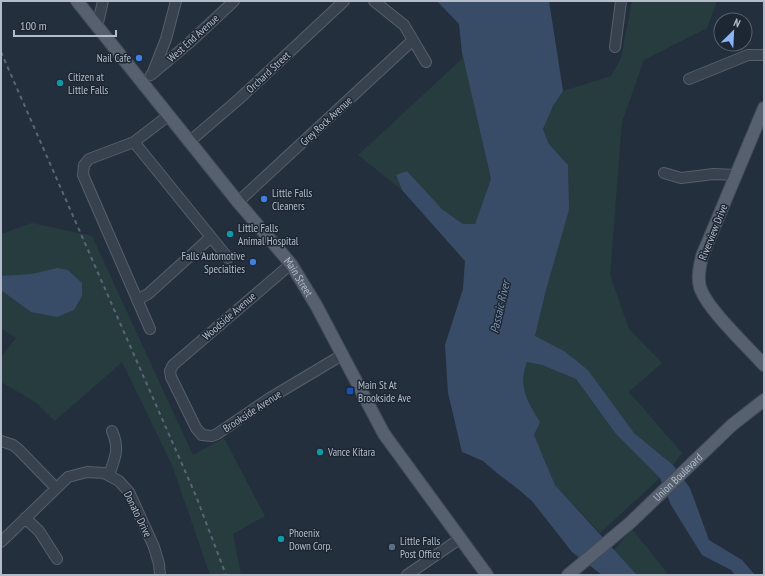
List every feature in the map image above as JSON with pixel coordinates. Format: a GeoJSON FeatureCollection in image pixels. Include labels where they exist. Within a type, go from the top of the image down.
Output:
{"type":"FeatureCollection","features":[{"type":"Feature","properties":{"kind":"main road","name":"Main Street"},"geometry":{"type":"LineString","coordinates":[[77,1],[168,116],[291,264],[316,305],[388,440],[487,575]]}},
{"type":"Feature","properties":{"kind":"main road","name":"Riverview Drive"},"geometry":{"type":"LineString","coordinates":[[764,108],[702,256],[698,277],[700,286],[709,304],[764,365]]}},
{"type":"Feature","properties":{"kind":"main road","name":"Union Boulevard"},"geometry":{"type":"LineString","coordinates":[[568,575],[631,522],[732,425],[764,400]]}},
{"type":"Feature","properties":{"kind":"street"},"geometry":{"type":"LineString","coordinates":[[97,28],[103,1]]}},
{"type":"Feature","properties":{"kind":"street"},"geometry":{"type":"LineString","coordinates":[[151,75],[166,39],[176,1]]}},
{"type":"Feature","properties":{"kind":"street","name":"West End Avenue"},"geometry":{"type":"LineString","coordinates":[[142,84],[234,1]]}},
{"type":"Feature","properties":{"kind":"street","name":"Orchard Street"},"geometry":{"type":"LineString","coordinates":[[190,142],[344,1]]}},
{"type":"Feature","properties":{"kind":"street"},"geometry":{"type":"LineString","coordinates":[[374,1],[404,25],[426,62]]}},
{"type":"Feature","properties":{"kind":"street"},"geometry":{"type":"LineString","coordinates":[[615,47],[621,1]]}},
{"type":"Feature","properties":{"kind":"street","name":"Grey Rock Avenue"},"geometry":{"type":"LineString","coordinates":[[238,202],[413,40]]}},
{"type":"Feature","properties":{"kind":"street"},"geometry":{"type":"LineString","coordinates":[[689,79],[748,55],[764,55]]}},
{"type":"Feature","properties":{"kind":"street"},"geometry":{"type":"LineString","coordinates":[[150,329],[82,174],[84,165],[90,159],[134,142],[168,116]]}},
{"type":"Feature","properties":{"kind":"street"},"geometry":{"type":"LineString","coordinates":[[134,142],[228,258]]}},
{"type":"Feature","properties":{"kind":"street"},"geometry":{"type":"LineString","coordinates":[[664,173],[681,178],[714,174],[736,175]]}},
{"type":"Feature","properties":{"kind":"street"},"geometry":{"type":"LineString","coordinates":[[137,300],[148,294],[210,237]]}},
{"type":"Feature","properties":{"kind":"street","name":"Woodside Avenue"},"geometry":{"type":"LineString","coordinates":[[170,371],[175,363],[291,264]]}},
{"type":"Feature","properties":{"kind":"street","name":"Brookside Avenue"},"geometry":{"type":"LineString","coordinates":[[170,371],[173,383],[196,428],[202,435],[212,436],[270,398],[342,355]]}},
{"type":"Feature","properties":{"kind":"street"},"geometry":{"type":"LineString","coordinates":[[109,475],[118,448],[112,431]]}},
{"type":"Feature","properties":{"kind":"street"},"geometry":{"type":"LineString","coordinates":[[1,441],[13,445],[18,449],[56,488]]}},
{"type":"Feature","properties":{"kind":"street","name":"Donato Drive"},"geometry":{"type":"LineString","coordinates":[[1,542],[68,477],[80,473],[95,472],[109,475],[125,486],[154,547],[159,564],[160,575]]}},
{"type":"Feature","properties":{"kind":"street"},"geometry":{"type":"LineString","coordinates":[[25,518],[39,531],[57,559]]}},
{"type":"Feature","properties":{"kind":"street"},"geometry":{"type":"LineString","coordinates":[[407,575],[461,538]]}},
{"type":"Feature","properties":{"kind":"green space"},"geometry":{"type":"Polygon","coordinates":[[[632,1],[717,1],[707,28],[644,60],[622,122],[610,275],[629,329],[662,363],[629,392],[682,453],[673,465],[634,433],[588,370],[535,336],[546,290],[568,165],[549,144],[543,129],[553,106],[563,91],[611,76],[621,58],[632,1]]]}},
{"type":"Feature","properties":{"kind":"green space"},"geometry":{"type":"Polygon","coordinates":[[[463,58],[491,179],[475,224],[463,224],[442,209],[407,171],[396,176],[402,190],[358,155],[463,58]]]}},
{"type":"Feature","properties":{"kind":"green space"},"geometry":{"type":"Polygon","coordinates":[[[32,223],[92,236],[193,455],[224,438],[265,516],[233,534],[241,575],[210,575],[172,465],[122,362],[55,421],[35,402],[1,382],[1,357],[16,338],[1,328],[1,234],[32,223]]]}},
{"type":"Feature","properties":{"kind":"green space"},"geometry":{"type":"Polygon","coordinates":[[[527,362],[542,365],[576,379],[616,434],[660,478],[600,533],[555,485],[534,435],[539,422],[525,393],[523,379],[527,362]]]}},
{"type":"Feature","properties":{"kind":"green space"},"geometry":{"type":"Polygon","coordinates":[[[632,529],[669,575],[637,575],[614,550],[632,529]]]}},
{"type":"Feature","properties":{"kind":"water","name":"Passaic River"},"geometry":{"type":"Polygon","coordinates":[[[437,1],[549,1],[563,91],[553,106],[543,129],[549,144],[568,165],[569,210],[546,290],[535,336],[564,351],[588,370],[634,433],[673,465],[690,488],[709,540],[742,560],[755,575],[735,575],[731,570],[702,555],[671,505],[660,478],[616,434],[576,379],[542,365],[527,362],[523,379],[525,393],[540,422],[534,435],[555,485],[637,575],[602,575],[572,552],[532,501],[483,461],[462,452],[448,393],[445,345],[463,289],[465,261],[402,190],[396,175],[407,171],[442,209],[463,224],[475,224],[491,179],[462,53],[459,24],[437,1]]]}},
{"type":"Feature","properties":{"kind":"water"},"geometry":{"type":"Polygon","coordinates":[[[57,268],[68,270],[82,283],[82,296],[74,310],[57,317],[31,312],[1,290],[1,276],[32,274],[57,268]]]}},
{"type":"Feature","properties":{"kind":"railway"},"geometry":{"type":"LineString","coordinates":[[1,52],[196,496],[226,575]]}},
{"type":"Feature","properties":{"kind":"place","name":"Nail Cafe"},"geometry":{"type":"Point","coordinates":[139,58]}},
{"type":"Feature","properties":{"kind":"place","name":"Citizen at Little Falls"},"geometry":{"type":"Point","coordinates":[60,83]}},
{"type":"Feature","properties":{"kind":"place","name":"Little Falls Cleaners"},"geometry":{"type":"Point","coordinates":[264,199]}},
{"type":"Feature","properties":{"kind":"place","name":"Little Falls Animal Hospital"},"geometry":{"type":"Point","coordinates":[230,234]}},
{"type":"Feature","properties":{"kind":"place","name":"Falls Automotive Specialties"},"geometry":{"type":"Point","coordinates":[253,262]}},
{"type":"Feature","properties":{"kind":"place","name":"Main St At Brookside Ave"},"geometry":{"type":"Point","coordinates":[350,391]}},
{"type":"Feature","properties":{"kind":"place","name":"Vance Kitara"},"geometry":{"type":"Point","coordinates":[320,452]}},
{"type":"Feature","properties":{"kind":"place","name":"Phoenix Down Corp."},"geometry":{"type":"Point","coordinates":[281,539]}},
{"type":"Feature","properties":{"kind":"place","name":"Little Falls Post Office"},"geometry":{"type":"Point","coordinates":[392,547]}}]}
